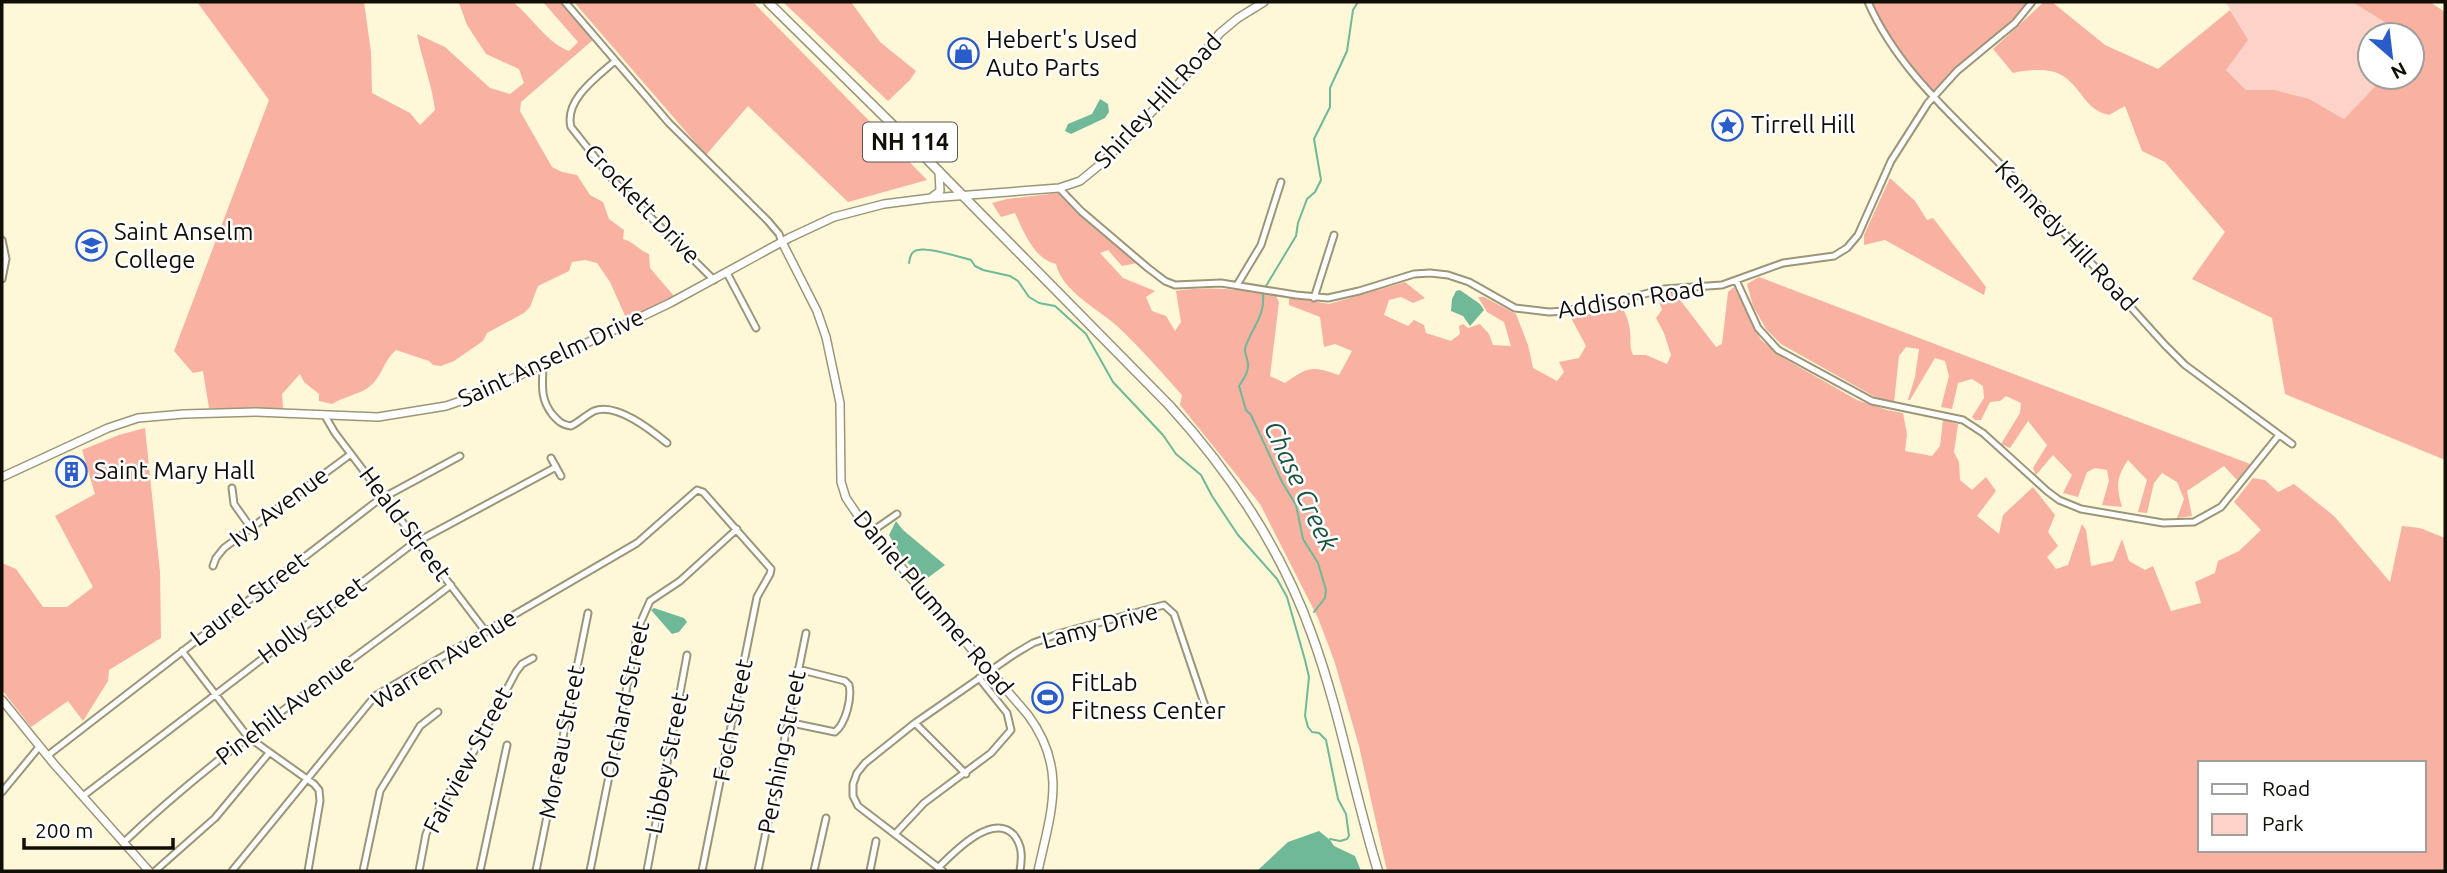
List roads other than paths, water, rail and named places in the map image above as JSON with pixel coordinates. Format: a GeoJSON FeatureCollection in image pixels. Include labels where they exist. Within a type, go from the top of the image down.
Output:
{"type":"FeatureCollection","features":[{"type":"Feature","properties":{"kind":"main road","name":"NH 114"},"geometry":{"type":"LineString","coordinates":[[768,2],[939,171],[1186,423],[1253,512],[1290,582],[1318,651],[1378,871]]}},
{"type":"Feature","properties":{"kind":"street","name":"Daniel Plummer Road"},"geometry":{"type":"LineString","coordinates":[[565,2],[677,132],[779,234],[817,311],[831,355],[840,403],[840,469],[844,492],[854,511],[871,532],[1035,724],[1052,761],[1052,809],[1038,871]]}},
{"type":"Feature","properties":{"kind":"street","name":"Shirley Hill Road"},"geometry":{"type":"LineString","coordinates":[[963,196],[1059,188],[1080,181],[1182,80],[1220,33],[1264,2]]}},
{"type":"Feature","properties":{"kind":"street","name":"Kennedy Hill Road"},"geometry":{"type":"LineString","coordinates":[[1868,2],[1894,50],[1934,96],[2185,365],[2292,444]]}},
{"type":"Feature","properties":{"kind":"street","name":"Addison Road"},"geometry":{"type":"LineString","coordinates":[[1059,188],[1093,221],[1165,281],[1175,285],[1237,285],[1314,298],[1337,297],[1408,275],[1430,273],[1469,282],[1515,308],[1558,312],[1625,300],[1664,289],[1709,287],[1783,263],[1834,256],[1847,248],[1858,234],[1879,184],[1900,144],[1934,96],[1957,71],[2015,23],[2032,2]]}},
{"type":"Feature","properties":{"kind":"street","name":"Crockett Drive"},"geometry":{"type":"LineString","coordinates":[[615,61],[575,102],[570,116],[573,130],[613,180],[714,280]]}},
{"type":"Feature","properties":{"kind":"street"},"geometry":{"type":"LineString","coordinates":[[931,198],[940,191],[939,171]]}},
{"type":"Feature","properties":{"kind":"street"},"geometry":{"type":"LineString","coordinates":[[1237,285],[1261,245],[1281,182]]}},
{"type":"Feature","properties":{"kind":"street","name":"Saint Anselm Drive"},"geometry":{"type":"LineString","coordinates":[[2,477],[108,428],[138,418],[256,412],[378,417],[446,406],[478,395],[834,218],[861,209],[963,196]]}},
{"type":"Feature","properties":{"kind":"street"},"geometry":{"type":"LineString","coordinates":[[1314,298],[1334,235]]}},
{"type":"Feature","properties":{"kind":"street"},"geometry":{"type":"LineString","coordinates":[[2,240],[6,259],[2,279]]}},
{"type":"Feature","properties":{"kind":"street"},"geometry":{"type":"LineString","coordinates":[[727,272],[756,328]]}},
{"type":"Feature","properties":{"kind":"street"},"geometry":{"type":"LineString","coordinates":[[1736,280],[1758,328],[1778,350],[1871,401],[1963,419],[1983,433],[2047,491],[2059,500],[2081,509],[2163,523],[2194,522],[2221,507],[2279,435]]}},
{"type":"Feature","properties":{"kind":"street"},"geometry":{"type":"LineString","coordinates":[[543,363],[542,398],[562,424],[571,426],[596,411],[612,411],[644,425],[667,443]]}},
{"type":"Feature","properties":{"kind":"street","name":"Heald Street"},"geometry":{"type":"LineString","coordinates":[[325,416],[486,632]]}},
{"type":"Feature","properties":{"kind":"street","name":"Ivy Avenue"},"geometry":{"type":"LineString","coordinates":[[213,566],[219,552],[351,454]]}},
{"type":"Feature","properties":{"kind":"street","name":"Laurel Street"},"geometry":{"type":"LineString","coordinates":[[47,756],[384,497],[460,456]]}},
{"type":"Feature","properties":{"kind":"street"},"geometry":{"type":"LineString","coordinates":[[551,458],[561,476]]}},
{"type":"Feature","properties":{"kind":"street","name":"Holly Street"},"geometry":{"type":"LineString","coordinates":[[83,796],[417,541],[556,467]]}},
{"type":"Feature","properties":{"kind":"street"},"geometry":{"type":"LineString","coordinates":[[232,488],[234,504],[251,528]]}},
{"type":"Feature","properties":{"kind":"street","name":"Warren Avenue"},"geometry":{"type":"LineString","coordinates":[[232,871],[375,696],[637,543],[695,491],[703,492],[737,529]]}},
{"type":"Feature","properties":{"kind":"street"},"geometry":{"type":"LineString","coordinates":[[871,532],[897,514]]}},
{"type":"Feature","properties":{"kind":"street","name":"Foch Street"},"geometry":{"type":"LineString","coordinates":[[702,871],[757,597],[771,572],[767,562],[737,529]]}},
{"type":"Feature","properties":{"kind":"street","name":"Orchard Street"},"geometry":{"type":"LineString","coordinates":[[590,871],[645,607],[653,598],[680,581],[737,529]]}},
{"type":"Feature","properties":{"kind":"street","name":"Pinehill Avenue"},"geometry":{"type":"LineString","coordinates":[[124,842],[174,796],[248,737],[451,585]]}},
{"type":"Feature","properties":{"kind":"street","name":"Lamy Drive"},"geometry":{"type":"LineString","coordinates":[[990,671],[1033,643],[1164,605],[1174,614],[1205,706]]}},
{"type":"Feature","properties":{"kind":"street","name":"Moreau Street"},"geometry":{"type":"LineString","coordinates":[[536,871],[588,613]]}},
{"type":"Feature","properties":{"kind":"street","name":"Pershing Street"},"geometry":{"type":"LineString","coordinates":[[758,871],[806,633]]}},
{"type":"Feature","properties":{"kind":"street"},"geometry":{"type":"LineString","coordinates":[[182,651],[248,737],[314,784],[320,795],[308,871]]}},
{"type":"Feature","properties":{"kind":"street","name":"Libbey Street"},"geometry":{"type":"LineString","coordinates":[[647,871],[687,656]]}},
{"type":"Feature","properties":{"kind":"street","name":"Fairview Street"},"geometry":{"type":"LineString","coordinates":[[419,871],[430,825],[516,672],[522,664],[533,658]]}},
{"type":"Feature","properties":{"kind":"street"},"geometry":{"type":"LineString","coordinates":[[787,722],[831,732],[838,730],[850,694],[849,685],[845,681],[798,669]]}},
{"type":"Feature","properties":{"kind":"street"},"geometry":{"type":"LineString","coordinates":[[990,671],[915,723],[865,763],[853,784],[853,796],[858,806],[940,869],[980,834],[996,828],[1007,831],[1018,843],[1022,853],[1020,871]]}},
{"type":"Feature","properties":{"kind":"street"},"geometry":{"type":"LineString","coordinates":[[895,834],[924,803],[966,774],[1008,734],[1011,726],[1007,713],[979,678]]}},
{"type":"Feature","properties":{"kind":"street"},"geometry":{"type":"LineString","coordinates":[[2,700],[39,747],[149,871]]}},
{"type":"Feature","properties":{"kind":"street"},"geometry":{"type":"LineString","coordinates":[[363,871],[380,791],[420,726],[438,712]]}},
{"type":"Feature","properties":{"kind":"street"},"geometry":{"type":"LineString","coordinates":[[915,723],[966,774]]}},
{"type":"Feature","properties":{"kind":"street"},"geometry":{"type":"LineString","coordinates":[[480,871],[507,745]]}},
{"type":"Feature","properties":{"kind":"street"},"geometry":{"type":"LineString","coordinates":[[2,792],[39,747]]}},
{"type":"Feature","properties":{"kind":"street"},"geometry":{"type":"LineString","coordinates":[[155,871],[215,818],[269,753]]}},
{"type":"Feature","properties":{"kind":"street"},"geometry":{"type":"LineString","coordinates":[[814,871],[826,818]]}},
{"type":"Feature","properties":{"kind":"street"},"geometry":{"type":"LineString","coordinates":[[870,871],[876,841]]}},
{"type":"Feature","properties":{"kind":"waterway","name":"Chase Creek"},"geometry":{"type":"LineString","coordinates":[[1266,286],[1296,236],[1307,199],[1315,192],[1321,180],[1314,139],[1330,107],[1330,88],[1347,51],[1353,10],[1358,2]]}},
{"type":"Feature","properties":{"kind":"waterway"},"geometry":{"type":"LineString","coordinates":[[909,263],[912,253],[923,249],[971,260],[983,270],[1010,276],[1018,281],[1029,297],[1039,303],[1055,306],[1086,334],[1113,382],[1163,435],[1176,454],[1201,475],[1238,535],[1277,579],[1287,597],[1309,677],[1305,716],[1312,732],[1319,733],[1326,740],[1338,799],[1346,814],[1349,836],[1340,841],[1330,839]]}},
{"type":"Feature","properties":{"kind":"waterway","name":"Chase Creek"},"geometry":{"type":"LineString","coordinates":[[1263,294],[1261,314],[1246,346],[1248,370],[1239,386],[1246,410],[1296,505],[1303,539],[1318,563],[1326,590],[1325,598],[1314,612]]}},
{"type":"Feature","properties":{"kind":"place","name":"Hebert's Used Auto Parts"},"geometry":{"type":"Point","coordinates":[963,54]}},
{"type":"Feature","properties":{"kind":"place","name":"Tirrell Hill"},"geometry":{"type":"Point","coordinates":[1728,125]}},
{"type":"Feature","properties":{"kind":"place","name":"Saint Anselm College"},"geometry":{"type":"Point","coordinates":[91,246]}},
{"type":"Feature","properties":{"kind":"place","name":"Saint Mary Hall"},"geometry":{"type":"Point","coordinates":[71,471]}},
{"type":"Feature","properties":{"kind":"place","name":"FitLab Fitness Center"},"geometry":{"type":"Point","coordinates":[1048,697]}}]}
